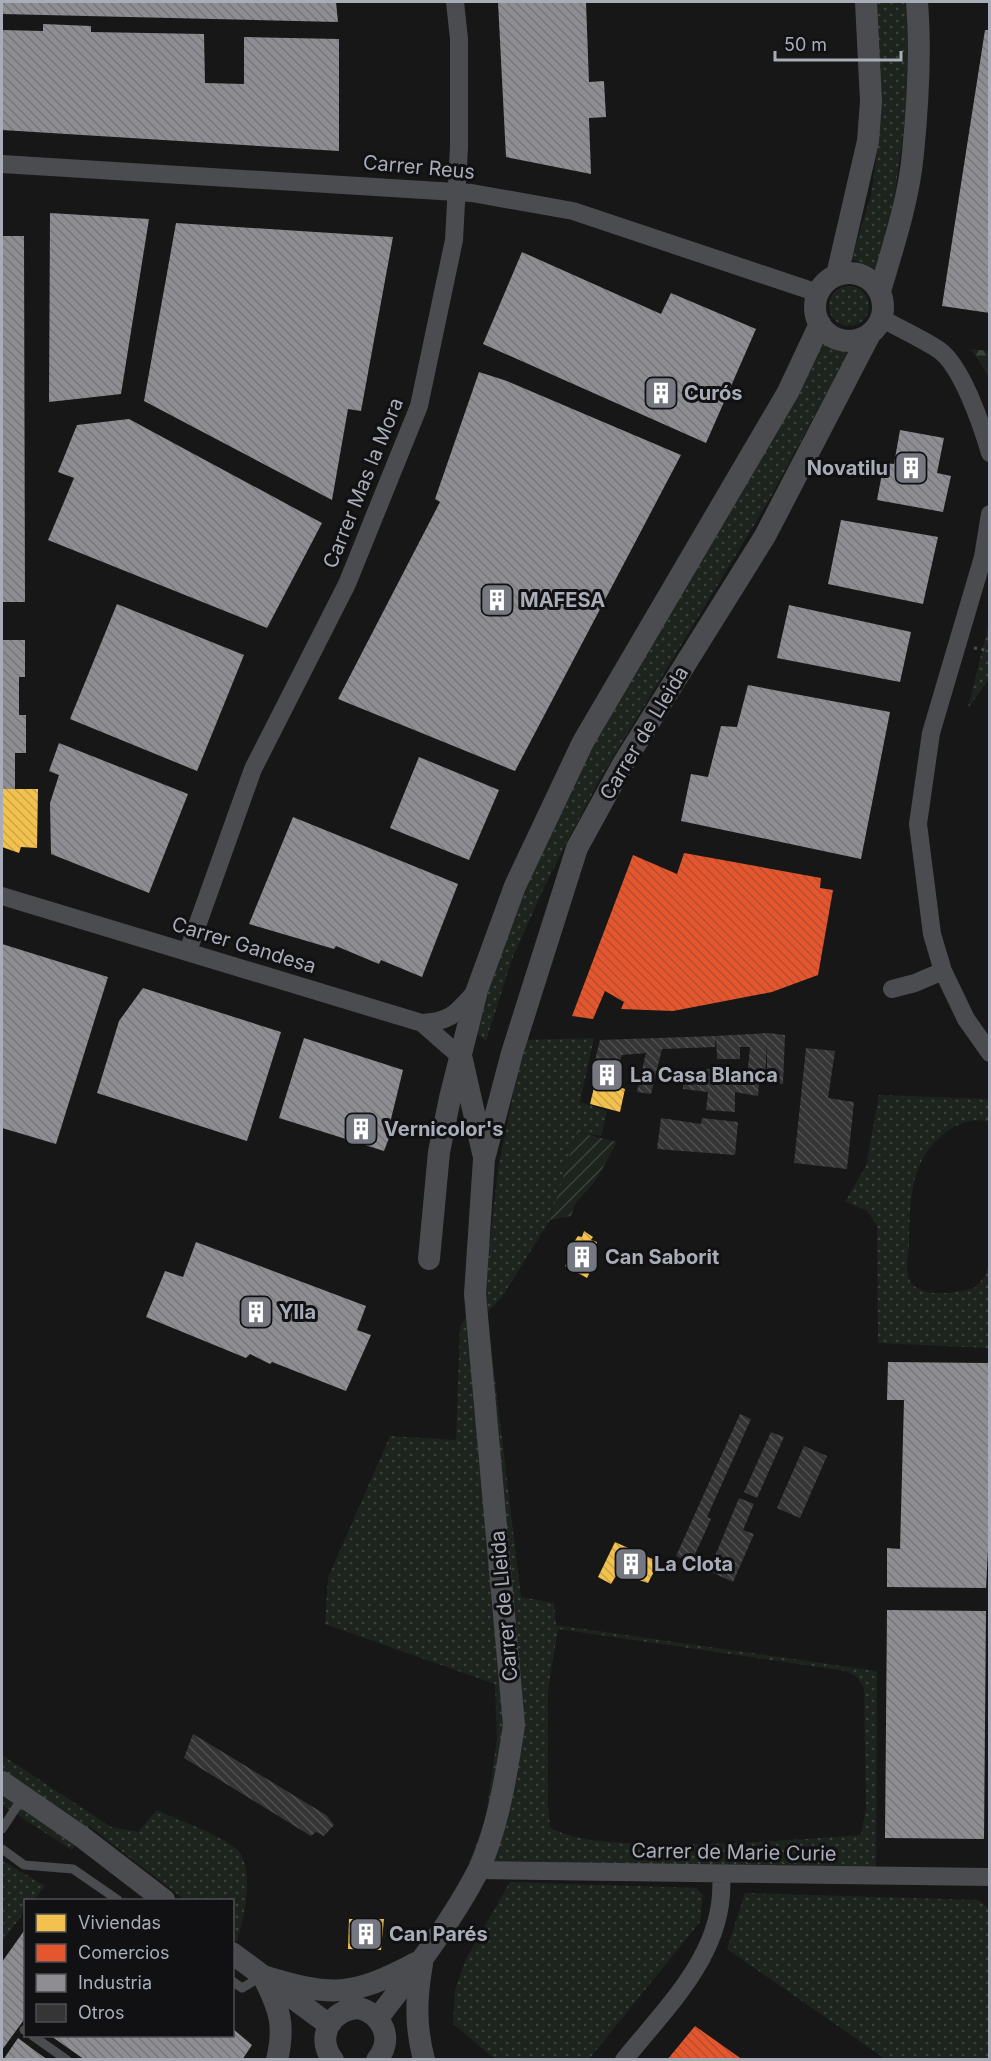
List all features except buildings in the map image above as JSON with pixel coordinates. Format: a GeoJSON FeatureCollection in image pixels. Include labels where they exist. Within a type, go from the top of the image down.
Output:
{"type":"FeatureCollection","features":[{"type":"Feature","properties":{"kind":"street","name":"Carrer Mas la Mora"},"geometry":{"type":"LineString","coordinates":[[188,951],[253,769],[349,581],[419,406],[454,240],[458,191],[459,39],[455,2]]}},
{"type":"Feature","properties":{"kind":"street"},"geometry":{"type":"LineString","coordinates":[[837,275],[868,141],[871,101],[866,2]]}},
{"type":"Feature","properties":{"kind":"street"},"geometry":{"type":"LineString","coordinates":[[879,291],[894,244],[913,154],[919,31],[917,2]]}},
{"type":"Feature","properties":{"kind":"street","name":"Carrer Reus"},"geometry":{"type":"LineString","coordinates":[[2,164],[458,191],[573,211],[818,293]]}},
{"type":"Feature","properties":{"kind":"street"},"geometry":{"type":"LineString","coordinates":[[858,274],[871,280],[879,291],[883,302],[876,326],[857,340],[843,340],[830,335],[820,324],[815,307],[818,293],[827,281],[837,275],[858,274]]}},
{"type":"Feature","properties":{"kind":"street","name":"Carrer de Lleida"},"geometry":{"type":"LineString","coordinates":[[429,1259],[439,1152],[477,990],[515,886],[583,742],[788,392],[820,324]]}},
{"type":"Feature","properties":{"kind":"street"},"geometry":{"type":"LineString","coordinates":[[876,326],[941,351],[962,383],[979,416],[990,453]]}},
{"type":"Feature","properties":{"kind":"street","name":"Carrer de Lleida"},"geometry":{"type":"LineString","coordinates":[[378,2018],[423,1960],[478,1870],[504,1789],[514,1725],[475,1294],[484,1160],[512,1053],[577,848],[623,764],[765,536],[876,326]]}},
{"type":"Feature","properties":{"kind":"street"},"geometry":{"type":"LineString","coordinates":[[990,514],[983,557],[931,733],[918,824],[932,934],[943,971],[966,1019],[990,1053]]}},
{"type":"Feature","properties":{"kind":"street","name":"Carrer Gandesa"},"geometry":{"type":"LineString","coordinates":[[2,896],[422,1023],[462,1058]]}},
{"type":"Feature","properties":{"kind":"street"},"geometry":{"type":"LineString","coordinates":[[892,989],[915,983],[943,971]]}},
{"type":"Feature","properties":{"kind":"street"},"geometry":{"type":"LineString","coordinates":[[422,1023],[441,1022],[451,1018],[477,990]]}},
{"type":"Feature","properties":{"kind":"street","name":"Carrer de Lleida"},"geometry":{"type":"LineString","coordinates":[[462,1058],[484,1160]]}},
{"type":"Feature","properties":{"kind":"street"},"geometry":{"type":"LineString","coordinates":[[2,1782],[82,1838],[163,1899]]}},
{"type":"Feature","properties":{"kind":"street","name":"Carrer de Marie Curie"},"geometry":{"type":"LineString","coordinates":[[478,1870],[990,1877]]}},
{"type":"Feature","properties":{"kind":"street"},"geometry":{"type":"LineString","coordinates":[[624,2060],[684,1986],[705,1955],[721,1915],[721,1875]]}},
{"type":"Feature","properties":{"kind":"street"},"geometry":{"type":"LineString","coordinates":[[234,1954],[328,2024]]}},
{"type":"Feature","properties":{"kind":"street"},"geometry":{"type":"LineString","coordinates":[[263,1976],[307,1990],[337,1992],[365,1987],[423,1960]]}},
{"type":"Feature","properties":{"kind":"street"},"geometry":{"type":"LineString","coordinates":[[423,1960],[417,1992],[416,2031],[424,2060]]}},
{"type":"Feature","properties":{"kind":"street"},"geometry":{"type":"LineString","coordinates":[[263,1976],[279,2007],[282,2037],[277,2060]]}},
{"type":"Feature","properties":{"kind":"street"},"geometry":{"type":"LineString","coordinates":[[327,2057],[325,2042],[328,2024],[338,2013],[351,2008],[366,2010],[378,2018],[386,2037],[379,2059]]}},
{"type":"Feature","properties":{"kind":"lane"},"geometry":{"type":"LineString","coordinates":[[2,1829],[23,1797]]}},
{"type":"Feature","properties":{"kind":"lane"},"geometry":{"type":"LineString","coordinates":[[2,1849],[24,1865],[73,1869],[117,1899]]}},
{"type":"Feature","properties":{"kind":"lane"},"geometry":{"type":"LineString","coordinates":[[234,1983],[242,1988],[263,1976]]}},
{"type":"Feature","properties":{"kind":"lane"},"geometry":{"type":"LineString","coordinates":[[35,2037],[67,2060]]}},
{"type":"Feature","properties":{"kind":"path"},"geometry":{"type":"LineString","coordinates":[[975,649],[978,638]]}},
{"type":"Feature","properties":{"kind":"green space"},"geometry":{"type":"Polygon","coordinates":[[[876,2],[905,2],[907,11],[907,109],[891,219],[876,269],[851,259],[871,196],[879,138],[876,2]]]}},
{"type":"Feature","properties":{"kind":"green space"},"geometry":{"type":"Polygon","coordinates":[[[849,286],[863,292],[869,306],[863,320],[849,326],[835,320],[829,306],[835,292],[849,286]]]}},
{"type":"Feature","properties":{"kind":"green space"},"geometry":{"type":"Polygon","coordinates":[[[820,341],[841,351],[850,350],[768,502],[601,777],[549,877],[512,959],[486,1041],[475,1032],[488,979],[566,791],[820,341]]]}},
{"type":"Feature","properties":{"kind":"green space"},"geometry":{"type":"Polygon","coordinates":[[[971,349],[989,351],[989,377],[971,349]]]}},
{"type":"Feature","properties":{"kind":"green space"},"geometry":{"type":"Polygon","coordinates":[[[989,623],[989,679],[968,708],[989,623]]]}},
{"type":"Feature","properties":{"kind":"green space"},"geometry":{"type":"Polygon","coordinates":[[[594,1038],[580,1102],[607,1111],[601,1136],[577,1132],[550,1220],[502,1297],[487,1313],[521,1597],[554,1603],[556,1625],[877,1671],[876,1870],[469,1862],[485,1822],[497,1739],[495,1684],[325,1624],[328,1578],[390,1436],[456,1440],[460,1327],[485,1286],[498,1169],[524,1040],[594,1038]],[[558,1629],[548,1690],[550,1827],[573,1836],[608,1842],[652,1844],[748,1842],[861,1835],[866,1808],[864,1688],[857,1677],[846,1671],[558,1629]]]}},
{"type":"Feature","properties":{"kind":"green space"},"geometry":{"type":"Polygon","coordinates":[[[879,1095],[989,1099],[989,1122],[967,1122],[946,1132],[934,1143],[918,1169],[911,1198],[907,1266],[908,1277],[913,1285],[926,1292],[943,1293],[976,1287],[985,1276],[989,1261],[989,1348],[878,1343],[877,1225],[866,1210],[845,1202],[866,1166],[879,1095]]]}},
{"type":"Feature","properties":{"kind":"green space"},"geometry":{"type":"Polygon","coordinates":[[[577,1132],[617,1142],[596,1180],[575,1204],[571,1216],[550,1220],[577,1132]]]}},
{"type":"Feature","properties":{"kind":"green space"},"geometry":{"type":"Polygon","coordinates":[[[2,1755],[111,1827],[138,1832],[157,1810],[225,1841],[241,1855],[247,1878],[243,1919],[237,1941],[234,1938],[234,1899],[184,1899],[89,1826],[72,1850],[2,1805],[2,1755]]]}},
{"type":"Feature","properties":{"kind":"green space"},"geometry":{"type":"Polygon","coordinates":[[[2,1860],[45,1886],[35,1899],[24,1899],[24,1912],[2,1942],[2,1860]]]}},
{"type":"Feature","properties":{"kind":"green space"},"geometry":{"type":"Polygon","coordinates":[[[510,1882],[696,1888],[703,1895],[700,1922],[589,2059],[495,2059],[453,2024],[455,1990],[466,1959],[510,1882]]]}},
{"type":"Feature","properties":{"kind":"green space"},"geometry":{"type":"Polygon","coordinates":[[[745,1893],[979,1900],[989,1909],[989,2059],[884,2058],[727,1949],[745,1893]]]}},
{"type":"Feature","properties":{"kind":"place","name":"Curós"},"geometry":{"type":"Point","coordinates":[661,393]}},
{"type":"Feature","properties":{"kind":"place","name":"Novatilu"},"geometry":{"type":"Point","coordinates":[911,468]}},
{"type":"Feature","properties":{"kind":"place","name":"MAFESA"},"geometry":{"type":"Point","coordinates":[497,600]}},
{"type":"Feature","properties":{"kind":"place","name":"La Casa Blanca"},"geometry":{"type":"Point","coordinates":[607,1075]}},
{"type":"Feature","properties":{"kind":"place","name":"Vernicolor's"},"geometry":{"type":"Point","coordinates":[361,1129]}},
{"type":"Feature","properties":{"kind":"place","name":"Can Saborit"},"geometry":{"type":"Point","coordinates":[582,1257]}},
{"type":"Feature","properties":{"kind":"place","name":"Ylla"},"geometry":{"type":"Point","coordinates":[256,1312]}},
{"type":"Feature","properties":{"kind":"place","name":"La Clota"},"geometry":{"type":"Point","coordinates":[631,1564]}},
{"type":"Feature","properties":{"kind":"place","name":"Can Parés"},"geometry":{"type":"Point","coordinates":[366,1934]}}]}
